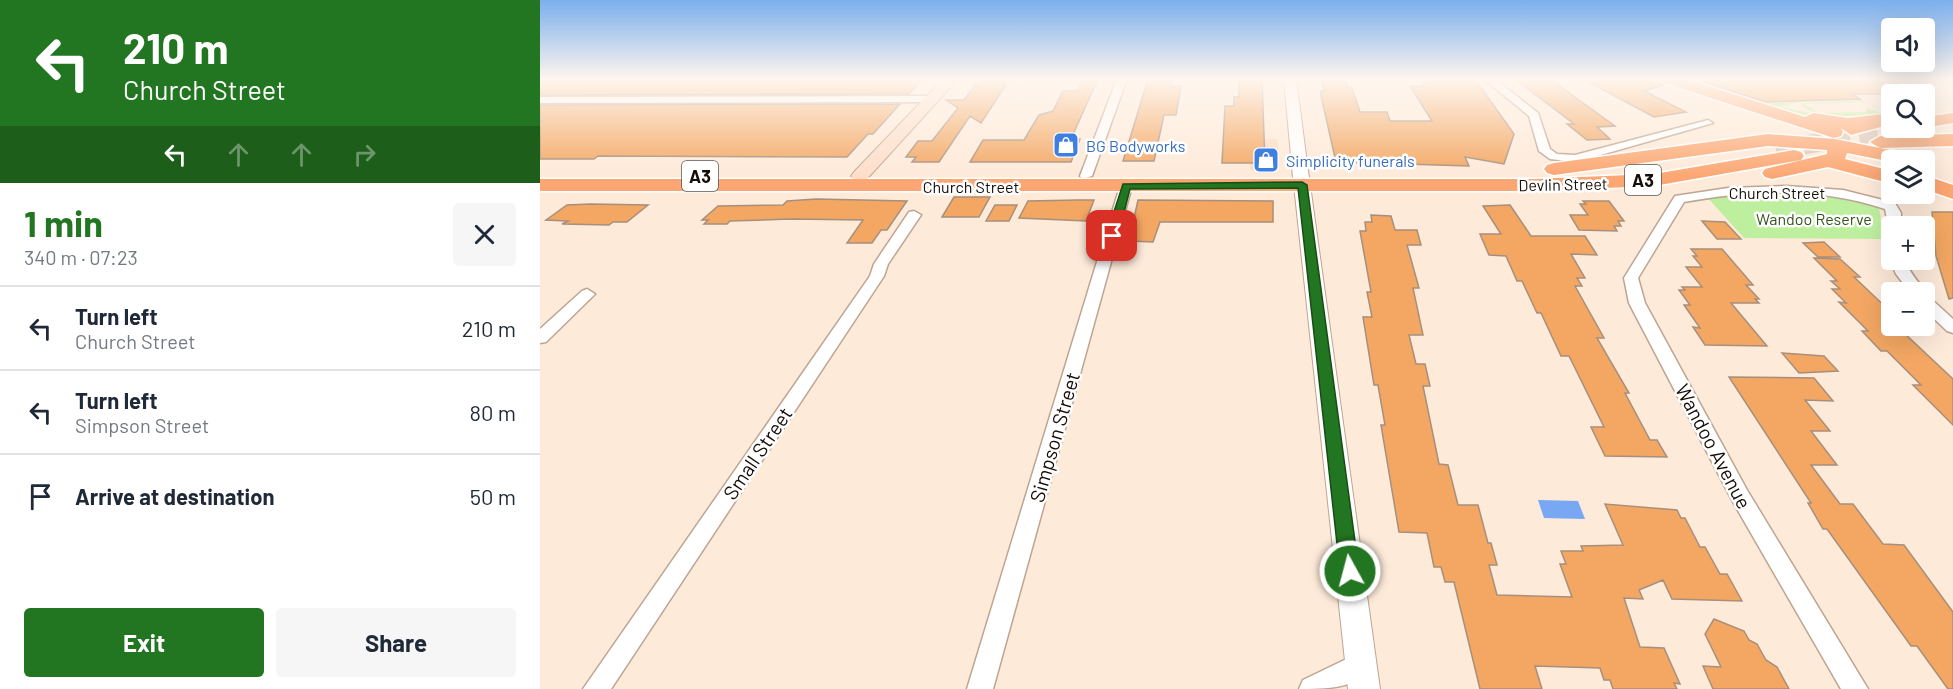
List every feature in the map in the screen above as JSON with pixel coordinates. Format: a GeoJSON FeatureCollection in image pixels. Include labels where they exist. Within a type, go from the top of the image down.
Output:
{"type":"FeatureCollection","features":[{"type":"Feature","properties":{"kind":"highway"},"geometry":{"type":"LineString","coordinates":[[1745,111],[1881,164]]}},
{"type":"Feature","properties":{"kind":"highway"},"geometry":{"type":"LineString","coordinates":[[1748,111],[1831,144],[1881,159]]}},
{"type":"Feature","properties":{"kind":"highway"},"geometry":{"type":"LineString","coordinates":[[1783,111],[1834,122],[1831,144],[1849,166],[1881,175]]}},
{"type":"Feature","properties":{"kind":"highway"},"geometry":{"type":"LineString","coordinates":[[1728,144],[1753,126],[1753,114]]}},
{"type":"Feature","properties":{"kind":"highway"},"geometry":{"type":"LineString","coordinates":[[1916,149],[1953,118]]}},
{"type":"Feature","properties":{"kind":"highway"},"geometry":{"type":"LineString","coordinates":[[1831,144],[1916,149],[1953,125]]}},
{"type":"Feature","properties":{"kind":"highway"},"geometry":{"type":"LineString","coordinates":[[1831,144],[1868,127],[1916,149],[1953,172]]}},
{"type":"Feature","properties":{"kind":"highway"},"geometry":{"type":"LineString","coordinates":[[1535,175],[1560,167],[1677,154],[1728,144],[1831,144],[1916,149],[1927,158],[1929,153],[1953,140]]}},
{"type":"Feature","properties":{"kind":"highway","name":"Devlin Street"},"geometry":{"type":"LineString","coordinates":[[1398,181],[1645,170],[1831,144]]}},
{"type":"Feature","properties":{"kind":"highway","name":"A3"},"geometry":{"type":"LineString","coordinates":[[1398,181],[1475,190],[1616,191],[1726,181],[1831,144]]}},
{"type":"Feature","properties":{"kind":"highway"},"geometry":{"type":"LineString","coordinates":[[1916,149],[1953,185]]}},
{"type":"Feature","properties":{"kind":"highway"},"geometry":{"type":"LineString","coordinates":[[1916,149],[1953,195]]}},
{"type":"Feature","properties":{"kind":"highway","name":"Church Street"},"geometry":{"type":"LineString","coordinates":[[540,176],[1126,186],[1398,181]]}},
{"type":"Feature","properties":{"kind":"highway","name":"Church Street"},"geometry":{"type":"LineString","coordinates":[[540,185],[1086,176],[1302,182]]}},
{"type":"Feature","properties":{"kind":"highway"},"geometry":{"type":"LineString","coordinates":[[1935,191],[1953,195]]}},
{"type":"Feature","properties":{"kind":"main road"},"geometry":{"type":"LineString","coordinates":[[855,181],[920,111]]}},
{"type":"Feature","properties":{"kind":"street"},"geometry":{"type":"LineString","coordinates":[[1086,176],[1110,111]]}},
{"type":"Feature","properties":{"kind":"street"},"geometry":{"type":"LineString","coordinates":[[1294,111],[1363,677],[1312,689]]}},
{"type":"Feature","properties":{"kind":"street","name":"Devlin Street"},"geometry":{"type":"LineString","coordinates":[[1529,111],[1536,119],[1545,151],[1554,157],[1569,159],[1708,123]]}},
{"type":"Feature","properties":{"kind":"street","name":"Simpson Street"},"geometry":{"type":"LineString","coordinates":[[980,689],[1126,186]]}},
{"type":"Feature","properties":{"kind":"street","name":"Church Street"},"geometry":{"type":"LineString","coordinates":[[1679,199],[1704,193],[1792,191],[1856,194],[1890,206],[1894,216]]}},
{"type":"Feature","properties":{"kind":"street","name":"Wandoo Avenue"},"geometry":{"type":"LineString","coordinates":[[1679,199],[1634,271],[1631,278],[1633,294],[1740,496],[1855,689]]}},
{"type":"Feature","properties":{"kind":"street","name":"Small Street"},"geometry":{"type":"LineString","coordinates":[[596,689],[878,276],[881,264],[914,215]]}},
{"type":"Feature","properties":{"kind":"street"},"geometry":{"type":"LineString","coordinates":[[540,339],[587,294]]}},
{"type":"Feature","properties":{"kind":"street"},"geometry":{"type":"LineString","coordinates":[[1935,311],[1953,328]]}},
{"type":"Feature","properties":{"kind":"shaded area"},"geometry":{"type":"Polygon","coordinates":[[[1250,139],[1277,139],[1279,167],[1272,170],[1250,170],[1250,139]]]}},
{"type":"Feature","properties":{"kind":"green space"},"geometry":{"type":"Polygon","coordinates":[[[1784,111],[1821,115],[1812,111],[1819,113],[1875,111],[1881,114],[1839,119],[1805,116],[1784,111]]]}},
{"type":"Feature","properties":{"kind":"green space","name":"Wandoo Reserve"},"geometry":{"type":"Polygon","coordinates":[[[1707,197],[1827,197],[1866,202],[1879,209],[1881,239],[1744,238],[1707,197]]]}},
{"type":"Feature","properties":{"kind":"water"},"geometry":{"type":"Polygon","coordinates":[[[1538,500],[1578,501],[1585,519],[1544,518],[1538,500]]]}},
{"type":"Feature","properties":{"kind":"building"},"geometry":{"type":"Polygon","coordinates":[[[540,111],[894,111],[873,134],[868,134],[847,157],[598,156],[594,159],[540,159],[540,111]]]}},
{"type":"Feature","properties":{"kind":"building"},"geometry":{"type":"Polygon","coordinates":[[[956,111],[989,111],[981,123],[970,116],[939,162],[912,162],[916,157],[906,157],[918,141],[932,141],[956,111]]]}},
{"type":"Feature","properties":{"kind":"building"},"geometry":{"type":"Polygon","coordinates":[[[1052,111],[1084,111],[1071,139],[1080,139],[1071,162],[970,162],[983,140],[1024,140],[1039,115],[1052,111]]]}},
{"type":"Feature","properties":{"kind":"building"},"geometry":{"type":"Polygon","coordinates":[[[1138,111],[1177,111],[1176,115],[1164,115],[1154,161],[1123,161],[1138,111]]]}},
{"type":"Feature","properties":{"kind":"building"},"geometry":{"type":"Polygon","coordinates":[[[1225,111],[1263,111],[1265,163],[1222,163],[1225,111]]]}},
{"type":"Feature","properties":{"kind":"building"},"geometry":{"type":"Polygon","coordinates":[[[1324,111],[1387,112],[1390,121],[1432,121],[1426,111],[1498,111],[1514,134],[1504,164],[1465,157],[1469,166],[1336,162],[1324,111]]]}},
{"type":"Feature","properties":{"kind":"building"},"geometry":{"type":"Polygon","coordinates":[[[1557,111],[1594,111],[1615,126],[1597,127],[1610,139],[1587,140],[1567,124],[1574,124],[1557,111]]]}},
{"type":"Feature","properties":{"kind":"building"},"geometry":{"type":"Polygon","coordinates":[[[1643,111],[1686,112],[1654,117],[1643,111]]]}},
{"type":"Feature","properties":{"kind":"building"},"geometry":{"type":"Polygon","coordinates":[[[954,197],[990,197],[979,217],[942,217],[954,197]]]}},
{"type":"Feature","properties":{"kind":"building"},"geometry":{"type":"Polygon","coordinates":[[[816,199],[907,201],[887,230],[881,230],[872,243],[847,243],[863,220],[791,219],[704,224],[708,220],[702,220],[718,206],[783,205],[787,201],[816,199]]]}},
{"type":"Feature","properties":{"kind":"building"},"geometry":{"type":"Polygon","coordinates":[[[1094,200],[1086,221],[1019,218],[1028,201],[1094,200]]]}},
{"type":"Feature","properties":{"kind":"building"},"geometry":{"type":"Polygon","coordinates":[[[1138,200],[1273,201],[1273,222],[1160,222],[1153,242],[1129,241],[1138,200]]]}},
{"type":"Feature","properties":{"kind":"building"},"geometry":{"type":"Polygon","coordinates":[[[1583,201],[1609,201],[1624,221],[1618,221],[1621,226],[1614,226],[1617,231],[1579,230],[1570,215],[1588,215],[1580,204],[1586,204],[1583,201]]]}},
{"type":"Feature","properties":{"kind":"building"},"geometry":{"type":"Polygon","coordinates":[[[567,205],[648,205],[627,222],[613,222],[609,225],[562,224],[568,221],[546,220],[567,205]]]}},
{"type":"Feature","properties":{"kind":"building"},"geometry":{"type":"Polygon","coordinates":[[[995,205],[1017,205],[1009,221],[986,221],[995,205]]]}},
{"type":"Feature","properties":{"kind":"building"},"geometry":{"type":"Polygon","coordinates":[[[1510,205],[1531,236],[1585,236],[1597,255],[1571,254],[1585,278],[1577,278],[1582,286],[1575,286],[1604,338],[1597,338],[1629,393],[1625,393],[1650,440],[1657,440],[1667,457],[1605,456],[1591,427],[1604,427],[1569,356],[1561,356],[1541,313],[1537,313],[1522,281],[1517,281],[1506,256],[1489,255],[1480,234],[1501,234],[1483,206],[1510,205]]]}},
{"type":"Feature","properties":{"kind":"building"},"geometry":{"type":"Polygon","coordinates":[[[1932,212],[1953,212],[1953,298],[1949,299],[1936,256],[1935,216],[1932,216],[1932,212]]]}},
{"type":"Feature","properties":{"kind":"building"},"geometry":{"type":"Polygon","coordinates":[[[1371,215],[1391,216],[1395,230],[1417,230],[1421,245],[1407,245],[1419,288],[1413,288],[1423,335],[1409,335],[1416,364],[1425,364],[1430,386],[1423,386],[1439,464],[1448,465],[1458,505],[1478,505],[1488,543],[1491,543],[1497,565],[1489,565],[1497,595],[1572,597],[1560,564],[1566,564],[1561,551],[1583,551],[1581,546],[1623,545],[1605,504],[1677,510],[1681,518],[1685,518],[1700,547],[1705,547],[1720,574],[1727,574],[1742,601],[1672,599],[1663,580],[1639,590],[1643,599],[1624,598],[1640,647],[1664,648],[1680,684],[1674,683],[1677,689],[1613,689],[1610,680],[1604,680],[1600,668],[1535,666],[1542,689],[1480,689],[1454,582],[1445,582],[1441,567],[1434,567],[1427,533],[1399,532],[1381,425],[1385,425],[1378,385],[1374,385],[1363,317],[1372,317],[1367,292],[1371,292],[1360,231],[1366,231],[1365,222],[1372,222],[1371,215]]]}},
{"type":"Feature","properties":{"kind":"building"},"geometry":{"type":"Polygon","coordinates":[[[1702,221],[1725,222],[1741,239],[1717,239],[1702,221]]]}},
{"type":"Feature","properties":{"kind":"building"},"geometry":{"type":"Polygon","coordinates":[[[1824,242],[1840,257],[1818,257],[1803,243],[1824,242]]]}},
{"type":"Feature","properties":{"kind":"building"},"geometry":{"type":"Polygon","coordinates":[[[1691,249],[1722,249],[1753,285],[1746,285],[1759,299],[1755,299],[1759,303],[1731,303],[1767,346],[1705,345],[1693,327],[1700,328],[1684,305],[1690,305],[1679,290],[1685,290],[1682,287],[1702,287],[1686,267],[1702,267],[1693,256],[1697,256],[1691,249]]]}},
{"type":"Feature","properties":{"kind":"building"},"geometry":{"type":"Polygon","coordinates":[[[1814,258],[1840,259],[1860,277],[1854,277],[1881,303],[1881,336],[1907,336],[1953,379],[1953,425],[1913,385],[1921,385],[1887,351],[1881,351],[1862,331],[1868,331],[1839,302],[1846,303],[1832,289],[1840,289],[1831,281],[1837,281],[1814,258]]]}},
{"type":"Feature","properties":{"kind":"building"},"geometry":{"type":"Polygon","coordinates":[[[1782,353],[1824,356],[1838,371],[1799,373],[1782,353]]]}},
{"type":"Feature","properties":{"kind":"building"},"geometry":{"type":"Polygon","coordinates":[[[1729,377],[1814,378],[1833,401],[1805,400],[1830,431],[1811,431],[1837,465],[1811,465],[1840,504],[1853,504],[1883,544],[1904,545],[1953,612],[1953,689],[1948,689],[1917,646],[1911,646],[1827,529],[1823,529],[1808,503],[1811,503],[1729,377]]]}},
{"type":"Feature","properties":{"kind":"building"},"geometry":{"type":"Polygon","coordinates":[[[1714,619],[1744,631],[1749,640],[1757,644],[1766,660],[1777,667],[1789,689],[1713,689],[1703,666],[1721,667],[1705,634],[1714,619]]]}},
{"type":"Feature","properties":{"kind":"tunnel"},"geometry":{"type":"LineString","coordinates":[[1776,150],[1881,131]]}},
{"type":"Feature","properties":{"kind":"place","name":"BG Bodyworks"},"geometry":{"type":"Point","coordinates":[1066,145]}},
{"type":"Feature","properties":{"kind":"place","name":"Simplicity funerals"},"geometry":{"type":"Point","coordinates":[1266,160]}},
{"type":"Feature","properties":{"kind":"route"},"geometry":{"type":"LineString","coordinates":[[1112,236],[1126,186],[1302,185],[1350,571]]}}]}
